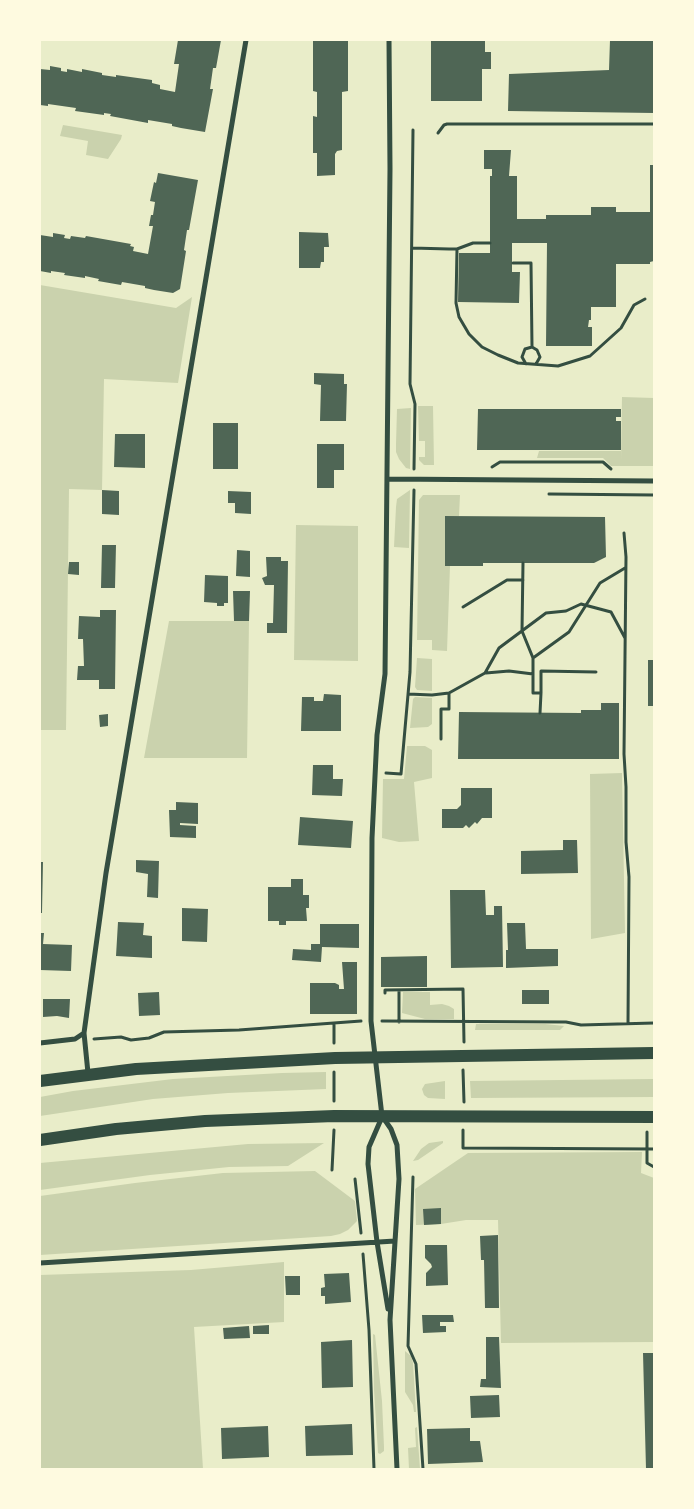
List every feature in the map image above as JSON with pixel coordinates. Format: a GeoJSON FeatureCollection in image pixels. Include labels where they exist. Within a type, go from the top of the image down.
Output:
{"type":"FeatureCollection","features":[{"type":"Feature","properties":{"kind":"main road"},"geometry":{"type":"LineString","coordinates":[[40,1081],[136,1069],[334,1058],[654,1053]]}},
{"type":"Feature","properties":{"kind":"main road"},"geometry":{"type":"LineString","coordinates":[[40,1140],[116,1129],[205,1121],[334,1116],[650,1117]]}},
{"type":"Feature","properties":{"kind":"street"},"geometry":{"type":"LineString","coordinates":[[88,1074],[84,1033],[106,873],[246,40]]}},
{"type":"Feature","properties":{"kind":"street"},"geometry":{"type":"LineString","coordinates":[[389,40],[390,169],[385,674],[377,735],[372,838],[371,1021],[382,1116],[369,1147],[368,1164],[377,1242],[390,1320]]}},
{"type":"Feature","properties":{"kind":"street"},"geometry":{"type":"LineString","coordinates":[[387,479],[654,480]]}},
{"type":"Feature","properties":{"kind":"street"},"geometry":{"type":"LineString","coordinates":[[40,1043],[75,1039],[84,1033]]}},
{"type":"Feature","properties":{"kind":"street"},"geometry":{"type":"LineString","coordinates":[[382,1116],[391,1129],[397,1145],[399,1179],[390,1320],[396,1469]]}},
{"type":"Feature","properties":{"kind":"street"},"geometry":{"type":"LineString","coordinates":[[40,1263],[395,1241]]}},
{"type":"Feature","properties":{"kind":"path"},"geometry":{"type":"LineString","coordinates":[[438,133],[447,124],[654,124]]}},
{"type":"Feature","properties":{"kind":"path"},"geometry":{"type":"LineString","coordinates":[[412,248],[457,249],[473,243],[490,243]]}},
{"type":"Feature","properties":{"kind":"path"},"geometry":{"type":"LineString","coordinates":[[457,249],[456,303],[459,317],[469,334],[482,347],[518,363],[558,366],[590,356],[621,328],[634,305],[645,299]]}},
{"type":"Feature","properties":{"kind":"path"},"geometry":{"type":"LineString","coordinates":[[513,263],[531,263],[532,347]]}},
{"type":"Feature","properties":{"kind":"path"},"geometry":{"type":"LineString","coordinates":[[526,364],[522,356],[525,349],[532,347],[537,350],[540,356],[536,364]]}},
{"type":"Feature","properties":{"kind":"path"},"geometry":{"type":"LineString","coordinates":[[490,468],[500,462],[603,462],[612,470]]}},
{"type":"Feature","properties":{"kind":"path"},"geometry":{"type":"LineString","coordinates":[[414,467],[422,468]]}},
{"type":"Feature","properties":{"kind":"path"},"geometry":{"type":"LineString","coordinates":[[624,533],[626,568],[624,754],[626,842],[629,877],[628,1024]]}},
{"type":"Feature","properties":{"kind":"path"},"geometry":{"type":"LineString","coordinates":[[523,563],[522,631],[533,658],[533,693],[541,693]]}},
{"type":"Feature","properties":{"kind":"path"},"geometry":{"type":"LineString","coordinates":[[533,658],[569,632],[600,583],[626,568]]}},
{"type":"Feature","properties":{"kind":"path"},"geometry":{"type":"LineString","coordinates":[[463,607],[507,580],[523,580]]}},
{"type":"Feature","properties":{"kind":"path"},"geometry":{"type":"LineString","coordinates":[[486,673],[499,648],[546,613],[566,611],[581,604],[611,612],[625,639]]}},
{"type":"Feature","properties":{"kind":"path"},"geometry":{"type":"LineString","coordinates":[[408,694],[432,695],[449,693],[486,673],[509,671],[533,674]]}},
{"type":"Feature","properties":{"kind":"path"},"geometry":{"type":"LineString","coordinates":[[540,713],[542,671],[596,672]]}},
{"type":"Feature","properties":{"kind":"path"},"geometry":{"type":"LineString","coordinates":[[440,739],[441,708],[449,709],[449,693]]}},
{"type":"Feature","properties":{"kind":"path"},"geometry":{"type":"LineString","coordinates":[[384,998],[385,990],[463,990],[463,1148],[654,1149]]}},
{"type":"Feature","properties":{"kind":"path"},"geometry":{"type":"LineString","coordinates":[[399,1022],[400,990]]}},
{"type":"Feature","properties":{"kind":"path"},"geometry":{"type":"LineString","coordinates":[[384,1014],[384,1022]]}},
{"type":"Feature","properties":{"kind":"path"},"geometry":{"type":"LineString","coordinates":[[332,1170],[334,1024]]}},
{"type":"Feature","properties":{"kind":"path"},"geometry":{"type":"LineString","coordinates":[[650,1117],[647,1163],[654,1168]]}},
{"type":"Feature","properties":{"kind":"path"},"geometry":{"type":"LineString","coordinates":[[413,1178],[408,1346],[416,1364],[423,1469]]}},
{"type":"Feature","properties":{"kind":"path"},"geometry":{"type":"LineString","coordinates":[[355,1179],[369,1330],[374,1469]]}},
{"type":"Feature","properties":{"kind":"green space"},"geometry":{"type":"Polygon","coordinates":[[[63,125],[122,135],[108,159],[86,155],[88,141],[60,136],[63,125]]]}},
{"type":"Feature","properties":{"kind":"green space"},"geometry":{"type":"Polygon","coordinates":[[[40,285],[176,308],[192,297],[178,383],[104,379],[102,490],[69,489],[66,730],[40,730],[40,285]]]}},
{"type":"Feature","properties":{"kind":"green space"},"geometry":{"type":"Polygon","coordinates":[[[622,397],[654,398],[654,466],[611,466],[603,458],[537,458],[539,451],[621,451],[621,460],[622,397]]]}},
{"type":"Feature","properties":{"kind":"green space"},"geometry":{"type":"Polygon","coordinates":[[[418,406],[433,406],[434,465],[424,465],[419,460],[419,457],[425,457],[425,441],[419,441],[418,406]]]}},
{"type":"Feature","properties":{"kind":"green space"},"geometry":{"type":"Polygon","coordinates":[[[411,408],[410,469],[406,468],[399,459],[396,452],[396,444],[397,409],[411,408]]]}},
{"type":"Feature","properties":{"kind":"green space"},"geometry":{"type":"Polygon","coordinates":[[[410,490],[409,548],[394,547],[397,499],[410,490]]]}},
{"type":"Feature","properties":{"kind":"green space"},"geometry":{"type":"Polygon","coordinates":[[[423,495],[460,495],[459,516],[445,516],[450,566],[447,651],[432,650],[432,640],[417,640],[419,500],[423,495]]]}},
{"type":"Feature","properties":{"kind":"green space"},"geometry":{"type":"Polygon","coordinates":[[[296,525],[358,526],[358,661],[294,660],[296,525]]]}},
{"type":"Feature","properties":{"kind":"green space"},"geometry":{"type":"Polygon","coordinates":[[[169,621],[249,621],[247,758],[144,758],[169,621]]]}},
{"type":"Feature","properties":{"kind":"green space"},"geometry":{"type":"Polygon","coordinates":[[[417,658],[432,659],[432,691],[417,690],[415,687],[417,658]]]}},
{"type":"Feature","properties":{"kind":"green space"},"geometry":{"type":"Polygon","coordinates":[[[415,697],[432,698],[432,724],[428,727],[410,728],[413,699],[415,697]]]}},
{"type":"Feature","properties":{"kind":"green space"},"geometry":{"type":"Polygon","coordinates":[[[407,746],[425,746],[432,750],[432,778],[414,782],[419,841],[399,842],[382,838],[383,779],[404,779],[407,746]]]}},
{"type":"Feature","properties":{"kind":"green space"},"geometry":{"type":"Polygon","coordinates":[[[622,773],[625,933],[591,939],[590,774],[622,773]]]}},
{"type":"Feature","properties":{"kind":"green space"},"geometry":{"type":"Polygon","coordinates":[[[403,992],[430,992],[430,1005],[442,1004],[449,1006],[454,1009],[454,1019],[425,1019],[402,1013],[403,992]]]}},
{"type":"Feature","properties":{"kind":"green space"},"geometry":{"type":"Polygon","coordinates":[[[476,1024],[545,1024],[564,1026],[560,1030],[475,1030],[476,1024]]]}},
{"type":"Feature","properties":{"kind":"green space"},"geometry":{"type":"Polygon","coordinates":[[[326,1072],[326,1089],[228,1093],[153,1099],[40,1116],[40,1097],[73,1091],[173,1079],[326,1072]]]}},
{"type":"Feature","properties":{"kind":"green space"},"geometry":{"type":"Polygon","coordinates":[[[654,1079],[654,1097],[471,1098],[470,1081],[654,1079]]]}},
{"type":"Feature","properties":{"kind":"green space"},"geometry":{"type":"Polygon","coordinates":[[[445,1081],[445,1099],[428,1098],[424,1095],[422,1089],[425,1084],[445,1081]]]}},
{"type":"Feature","properties":{"kind":"green space"},"geometry":{"type":"Polygon","coordinates":[[[443,1141],[443,1143],[418,1160],[413,1161],[421,1149],[429,1143],[443,1141]]]}},
{"type":"Feature","properties":{"kind":"green space"},"geometry":{"type":"Polygon","coordinates":[[[324,1143],[288,1166],[229,1167],[150,1175],[40,1190],[40,1163],[248,1144],[324,1143]]]}},
{"type":"Feature","properties":{"kind":"green space"},"geometry":{"type":"Polygon","coordinates":[[[642,1152],[641,1173],[654,1178],[654,1342],[501,1343],[498,1220],[466,1220],[416,1225],[415,1189],[468,1153],[642,1152]]]}},
{"type":"Feature","properties":{"kind":"green space"},"geometry":{"type":"Polygon","coordinates":[[[315,1171],[355,1201],[357,1221],[348,1230],[340,1234],[40,1255],[40,1196],[223,1173],[315,1171]]]}},
{"type":"Feature","properties":{"kind":"green space"},"geometry":{"type":"Polygon","coordinates":[[[284,1262],[284,1322],[194,1327],[203,1469],[40,1469],[40,1275],[191,1270],[284,1262]]]}},
{"type":"Feature","properties":{"kind":"green space"},"geometry":{"type":"Polygon","coordinates":[[[373,1334],[375,1335],[382,1401],[384,1451],[380,1454],[378,1453],[374,1390],[373,1334]]]}},
{"type":"Feature","properties":{"kind":"green space"},"geometry":{"type":"Polygon","coordinates":[[[405,1351],[411,1356],[413,1363],[416,1412],[414,1412],[413,1405],[405,1392],[405,1351]]]}},
{"type":"Feature","properties":{"kind":"green space"},"geometry":{"type":"Polygon","coordinates":[[[417,1427],[420,1469],[409,1469],[408,1448],[416,1447],[415,1428],[417,1427]]]}},
{"type":"Feature","properties":{"kind":"building"},"geometry":{"type":"Polygon","coordinates":[[[178,40],[221,40],[216,68],[213,68],[210,89],[213,89],[205,132],[172,126],[172,124],[148,120],[148,123],[110,116],[111,114],[104,113],[104,115],[75,111],[76,108],[48,104],[48,106],[40,105],[40,69],[50,70],[50,66],[61,68],[61,71],[67,72],[67,69],[82,72],[82,69],[102,73],[102,75],[152,80],[152,83],[160,85],[160,89],[175,92],[179,64],[174,64],[178,40]]]}},
{"type":"Feature","properties":{"kind":"building"},"geometry":{"type":"Polygon","coordinates":[[[313,40],[348,40],[348,91],[342,92],[342,150],[337,151],[335,154],[335,175],[317,176],[317,153],[313,153],[313,116],[317,117],[317,92],[313,91],[313,40]]]}},
{"type":"Feature","properties":{"kind":"building"},"geometry":{"type":"Polygon","coordinates":[[[431,40],[485,40],[485,52],[491,52],[491,69],[482,69],[482,101],[431,101],[431,40]]]}},
{"type":"Feature","properties":{"kind":"building"},"geometry":{"type":"Polygon","coordinates":[[[610,40],[654,40],[654,113],[508,111],[509,74],[609,70],[610,40]]]}},
{"type":"Feature","properties":{"kind":"building"},"geometry":{"type":"Polygon","coordinates":[[[484,150],[511,150],[509,176],[517,176],[517,219],[546,219],[546,215],[591,215],[591,207],[616,207],[616,212],[650,212],[650,165],[654,165],[654,261],[650,262],[650,264],[616,264],[616,307],[591,307],[591,320],[589,320],[588,327],[592,327],[592,346],[546,346],[547,243],[512,243],[512,272],[520,272],[519,303],[458,302],[459,253],[490,253],[490,176],[492,176],[492,169],[484,169],[484,150]]]}},
{"type":"Feature","properties":{"kind":"building"},"geometry":{"type":"Polygon","coordinates":[[[158,173],[198,180],[189,230],[187,230],[180,289],[173,293],[122,282],[121,285],[98,281],[99,279],[85,276],[85,278],[64,275],[65,273],[40,271],[40,235],[53,237],[53,233],[65,235],[64,238],[70,239],[71,236],[85,238],[86,236],[131,244],[130,246],[134,247],[133,251],[148,254],[153,226],[149,226],[155,202],[150,201],[158,173]]]}},
{"type":"Feature","properties":{"kind":"building"},"geometry":{"type":"Polygon","coordinates":[[[299,232],[328,233],[329,247],[324,247],[324,262],[321,262],[320,268],[299,268],[299,232]]]}},
{"type":"Feature","properties":{"kind":"building"},"geometry":{"type":"Polygon","coordinates":[[[314,373],[344,374],[344,384],[347,384],[346,421],[320,421],[321,385],[314,384],[314,373]]]}},
{"type":"Feature","properties":{"kind":"building"},"geometry":{"type":"Polygon","coordinates":[[[478,409],[621,409],[621,417],[616,417],[616,421],[621,421],[621,450],[477,450],[478,409]]]}},
{"type":"Feature","properties":{"kind":"building"},"geometry":{"type":"Polygon","coordinates":[[[213,423],[238,423],[238,469],[213,469],[213,423]]]}},
{"type":"Feature","properties":{"kind":"building"},"geometry":{"type":"Polygon","coordinates":[[[115,434],[145,434],[145,468],[114,467],[115,434]]]}},
{"type":"Feature","properties":{"kind":"building"},"geometry":{"type":"Polygon","coordinates":[[[317,444],[344,444],[344,470],[334,470],[334,488],[317,488],[317,444]]]}},
{"type":"Feature","properties":{"kind":"building"},"geometry":{"type":"Polygon","coordinates":[[[102,490],[119,491],[119,515],[102,514],[102,490]]]}},
{"type":"Feature","properties":{"kind":"building"},"geometry":{"type":"Polygon","coordinates":[[[228,491],[251,492],[251,514],[235,513],[235,503],[228,503],[228,491]]]}},
{"type":"Feature","properties":{"kind":"building"},"geometry":{"type":"Polygon","coordinates":[[[445,516],[605,517],[606,557],[594,563],[483,563],[483,566],[445,566],[445,516]]]}},
{"type":"Feature","properties":{"kind":"building"},"geometry":{"type":"Polygon","coordinates":[[[102,545],[116,545],[115,588],[101,588],[102,545]]]}},
{"type":"Feature","properties":{"kind":"building"},"geometry":{"type":"Polygon","coordinates":[[[237,550],[250,551],[250,577],[236,576],[237,550]]]}},
{"type":"Feature","properties":{"kind":"building"},"geometry":{"type":"Polygon","coordinates":[[[266,557],[281,557],[281,561],[288,561],[287,633],[267,633],[267,623],[273,623],[274,585],[265,585],[262,578],[267,576],[266,557]]]}},
{"type":"Feature","properties":{"kind":"building"},"geometry":{"type":"Polygon","coordinates":[[[69,562],[79,562],[79,575],[68,574],[69,562]]]}},
{"type":"Feature","properties":{"kind":"building"},"geometry":{"type":"Polygon","coordinates":[[[205,575],[228,576],[228,603],[224,603],[224,606],[217,606],[217,603],[204,602],[205,575]]]}},
{"type":"Feature","properties":{"kind":"building"},"geometry":{"type":"Polygon","coordinates":[[[233,591],[250,591],[249,621],[234,621],[233,591]]]}},
{"type":"Feature","properties":{"kind":"building"},"geometry":{"type":"Polygon","coordinates":[[[100,610],[116,610],[115,689],[99,689],[99,680],[77,680],[78,666],[84,666],[83,639],[78,639],[79,616],[100,617],[100,610]]]}},
{"type":"Feature","properties":{"kind":"building"},"geometry":{"type":"Polygon","coordinates":[[[648,660],[654,660],[654,706],[648,706],[648,660]]]}},
{"type":"Feature","properties":{"kind":"building"},"geometry":{"type":"Polygon","coordinates":[[[324,694],[341,695],[341,731],[301,731],[302,697],[314,697],[314,701],[323,701],[324,694]]]}},
{"type":"Feature","properties":{"kind":"building"},"geometry":{"type":"Polygon","coordinates":[[[601,703],[619,703],[619,759],[458,759],[459,712],[581,713],[581,710],[601,710],[601,703]]]}},
{"type":"Feature","properties":{"kind":"building"},"geometry":{"type":"Polygon","coordinates":[[[108,714],[108,726],[100,727],[99,715],[108,714]]]}},
{"type":"Feature","properties":{"kind":"building"},"geometry":{"type":"Polygon","coordinates":[[[313,765],[333,765],[333,779],[343,779],[342,796],[312,795],[313,765]]]}},
{"type":"Feature","properties":{"kind":"building"},"geometry":{"type":"Polygon","coordinates":[[[461,788],[492,788],[492,818],[482,818],[477,824],[475,822],[469,828],[466,825],[463,828],[442,828],[442,809],[457,809],[461,805],[461,788]]]}},
{"type":"Feature","properties":{"kind":"building"},"geometry":{"type":"Polygon","coordinates":[[[176,802],[198,803],[198,824],[180,823],[180,825],[196,826],[196,838],[170,837],[169,810],[176,810],[176,802]]]}},
{"type":"Feature","properties":{"kind":"building"},"geometry":{"type":"Polygon","coordinates":[[[300,817],[353,821],[351,848],[298,845],[300,817]]]}},
{"type":"Feature","properties":{"kind":"building"},"geometry":{"type":"Polygon","coordinates":[[[563,840],[577,840],[578,873],[521,874],[521,851],[563,850],[563,840]]]}},
{"type":"Feature","properties":{"kind":"building"},"geometry":{"type":"Polygon","coordinates":[[[136,860],[159,861],[158,898],[147,897],[148,874],[136,872],[136,860]]]}},
{"type":"Feature","properties":{"kind":"building"},"geometry":{"type":"Polygon","coordinates":[[[40,862],[43,862],[42,913],[40,913],[40,862]]]}},
{"type":"Feature","properties":{"kind":"building"},"geometry":{"type":"Polygon","coordinates":[[[291,879],[303,879],[303,895],[309,895],[309,908],[306,908],[307,921],[286,921],[286,925],[279,925],[279,921],[268,921],[268,887],[291,887],[291,879]]]}},
{"type":"Feature","properties":{"kind":"building"},"geometry":{"type":"Polygon","coordinates":[[[450,890],[485,890],[486,915],[494,915],[494,906],[502,906],[503,967],[451,968],[450,890]]]}},
{"type":"Feature","properties":{"kind":"building"},"geometry":{"type":"Polygon","coordinates":[[[182,908],[208,909],[207,942],[182,941],[182,908]]]}},
{"type":"Feature","properties":{"kind":"building"},"geometry":{"type":"Polygon","coordinates":[[[118,922],[144,923],[143,935],[152,936],[152,958],[116,956],[118,922]]]}},
{"type":"Feature","properties":{"kind":"building"},"geometry":{"type":"Polygon","coordinates":[[[507,923],[525,923],[526,949],[558,949],[558,966],[506,968],[506,950],[508,950],[507,923]]]}},
{"type":"Feature","properties":{"kind":"building"},"geometry":{"type":"Polygon","coordinates":[[[320,924],[359,924],[359,948],[322,947],[321,962],[292,960],[293,949],[311,950],[311,944],[320,944],[320,924]]]}},
{"type":"Feature","properties":{"kind":"building"},"geometry":{"type":"Polygon","coordinates":[[[40,933],[44,933],[43,944],[72,945],[71,971],[40,970],[40,933]]]}},
{"type":"Feature","properties":{"kind":"building"},"geometry":{"type":"Polygon","coordinates":[[[427,956],[427,987],[381,987],[381,957],[427,956]]]}},
{"type":"Feature","properties":{"kind":"building"},"geometry":{"type":"Polygon","coordinates":[[[342,962],[357,962],[357,1014],[310,1014],[310,983],[335,983],[339,985],[339,989],[344,989],[342,962]]]}},
{"type":"Feature","properties":{"kind":"building"},"geometry":{"type":"Polygon","coordinates":[[[522,990],[549,990],[549,1004],[522,1004],[522,990]]]}},
{"type":"Feature","properties":{"kind":"building"},"geometry":{"type":"Polygon","coordinates":[[[159,992],[160,1015],[139,1016],[138,993],[159,992]]]}},
{"type":"Feature","properties":{"kind":"building"},"geometry":{"type":"Polygon","coordinates":[[[43,999],[70,999],[69,1018],[57,1016],[43,1017],[43,999]]]}},
{"type":"Feature","properties":{"kind":"building"},"geometry":{"type":"Polygon","coordinates":[[[441,1208],[441,1224],[424,1225],[423,1209],[441,1208]]]}},
{"type":"Feature","properties":{"kind":"building"},"geometry":{"type":"Polygon","coordinates":[[[498,1235],[499,1308],[485,1308],[484,1260],[481,1260],[480,1236],[498,1235]]]}},
{"type":"Feature","properties":{"kind":"building"},"geometry":{"type":"Polygon","coordinates":[[[425,1245],[447,1245],[448,1285],[426,1286],[426,1273],[432,1267],[425,1258],[425,1245]]]}},
{"type":"Feature","properties":{"kind":"building"},"geometry":{"type":"Polygon","coordinates":[[[349,1273],[351,1302],[325,1304],[325,1296],[321,1296],[321,1288],[325,1287],[324,1274],[349,1273]]]}},
{"type":"Feature","properties":{"kind":"building"},"geometry":{"type":"Polygon","coordinates":[[[285,1276],[300,1276],[300,1295],[286,1295],[285,1276]]]}},
{"type":"Feature","properties":{"kind":"building"},"geometry":{"type":"Polygon","coordinates":[[[422,1315],[453,1315],[454,1322],[440,1322],[440,1326],[446,1326],[446,1332],[423,1333],[422,1315]]]}},
{"type":"Feature","properties":{"kind":"building"},"geometry":{"type":"Polygon","coordinates":[[[269,1325],[269,1334],[253,1334],[253,1326],[269,1325]]]}},
{"type":"Feature","properties":{"kind":"building"},"geometry":{"type":"Polygon","coordinates":[[[249,1326],[250,1338],[224,1339],[223,1328],[249,1326]]]}},
{"type":"Feature","properties":{"kind":"building"},"geometry":{"type":"Polygon","coordinates":[[[486,1337],[499,1337],[501,1388],[480,1387],[481,1379],[486,1379],[486,1337]]]}},
{"type":"Feature","properties":{"kind":"building"},"geometry":{"type":"Polygon","coordinates":[[[352,1340],[353,1387],[322,1388],[321,1342],[352,1340]]]}},
{"type":"Feature","properties":{"kind":"building"},"geometry":{"type":"Polygon","coordinates":[[[643,1353],[654,1353],[654,1469],[646,1469],[643,1353]]]}},
{"type":"Feature","properties":{"kind":"building"},"geometry":{"type":"Polygon","coordinates":[[[499,1395],[500,1417],[471,1418],[470,1396],[499,1395]]]}},
{"type":"Feature","properties":{"kind":"building"},"geometry":{"type":"Polygon","coordinates":[[[352,1424],[353,1455],[306,1456],[305,1426],[352,1424]]]}},
{"type":"Feature","properties":{"kind":"building"},"geometry":{"type":"Polygon","coordinates":[[[268,1426],[269,1457],[222,1459],[221,1428],[268,1426]]]}},
{"type":"Feature","properties":{"kind":"building"},"geometry":{"type":"Polygon","coordinates":[[[470,1428],[470,1441],[480,1441],[483,1462],[428,1464],[427,1429],[470,1428]]]}}]}
